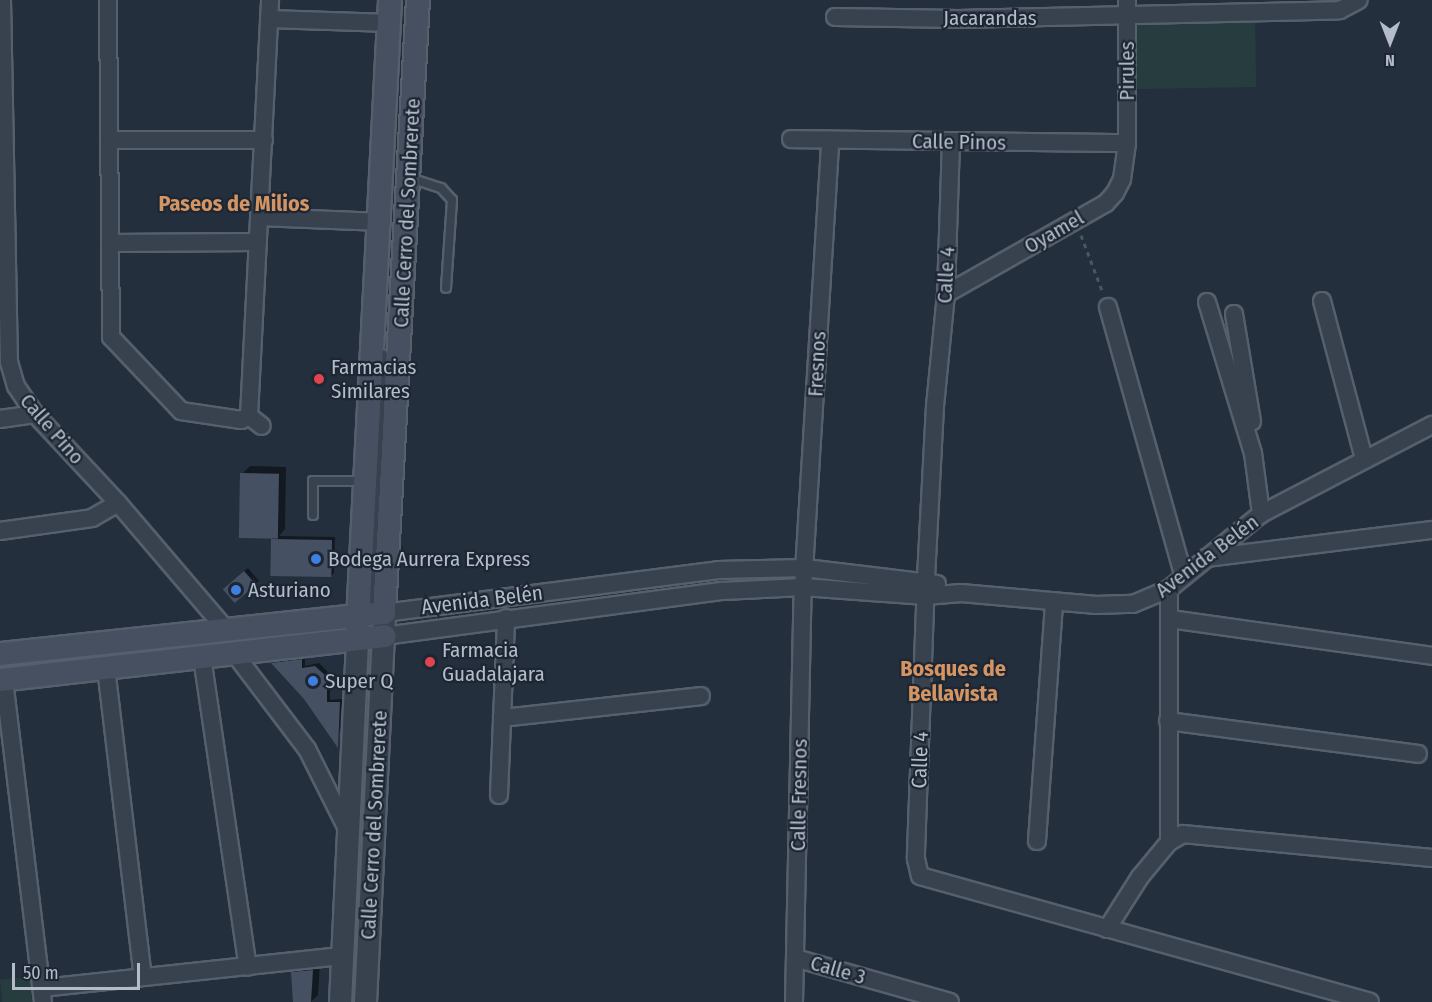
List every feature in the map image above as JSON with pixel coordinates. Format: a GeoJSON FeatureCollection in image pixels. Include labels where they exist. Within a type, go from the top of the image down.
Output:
{"type":"FeatureCollection","features":[{"type":"Feature","properties":{"kind":"main road","name":"Calle Cerro del Sombrerete"},"geometry":{"type":"LineString","coordinates":[[368,623],[366,481],[382,222],[390,0]]}},
{"type":"Feature","properties":{"kind":"main road","name":"Calle Cerro del Sombrerete"},"geometry":{"type":"LineString","coordinates":[[368,623],[410,178],[418,0]]}},
{"type":"Feature","properties":{"kind":"main road","name":"Avenida Belén"},"geometry":{"type":"LineString","coordinates":[[0,654],[224,627],[368,623]]}},
{"type":"Feature","properties":{"kind":"main road","name":"Avenida Belén"},"geometry":{"type":"LineString","coordinates":[[1,674],[106,668],[234,653],[368,623]]}},
{"type":"Feature","properties":{"kind":"street"},"geometry":{"type":"LineString","coordinates":[[108,0],[111,140],[109,328],[116,345],[181,411],[256,421],[258,242],[270,0]]}},
{"type":"Feature","properties":{"kind":"street","name":"Jacarandas"},"geometry":{"type":"LineString","coordinates":[[835,17],[1127,8],[1340,10],[1359,0]]}},
{"type":"Feature","properties":{"kind":"street","name":"Calle Pino"},"geometry":{"type":"LineString","coordinates":[[2,6],[3,222],[9,362],[16,387],[35,414],[118,503],[224,627]]}},
{"type":"Feature","properties":{"kind":"street","name":"Pirules"},"geometry":{"type":"LineString","coordinates":[[1127,8],[1127,143]]}},
{"type":"Feature","properties":{"kind":"street"},"geometry":{"type":"LineString","coordinates":[[269,20],[390,23]]}},
{"type":"Feature","properties":{"kind":"street","name":"Calle Pinos"},"geometry":{"type":"LineString","coordinates":[[791,139],[1127,143]]}},
{"type":"Feature","properties":{"kind":"street"},"geometry":{"type":"LineString","coordinates":[[111,140],[264,140]]}},
{"type":"Feature","properties":{"kind":"street","name":"Fresnos"},"geometry":{"type":"LineString","coordinates":[[803,587],[830,140]]}},
{"type":"Feature","properties":{"kind":"street","name":"Calle 4"},"geometry":{"type":"LineString","coordinates":[[951,142],[946,294],[935,406],[926,588],[916,859],[921,876],[1370,1002]]}},
{"type":"Feature","properties":{"kind":"street","name":"Oyamel"},"geometry":{"type":"LineString","coordinates":[[946,294],[1106,203],[1115,193],[1122,179],[1127,143]]}},
{"type":"Feature","properties":{"kind":"street"},"geometry":{"type":"LineString","coordinates":[[259,217],[382,222]]}},
{"type":"Feature","properties":{"kind":"street"},"geometry":{"type":"LineString","coordinates":[[111,243],[258,242]]}},
{"type":"Feature","properties":{"kind":"street"},"geometry":{"type":"LineString","coordinates":[[1322,301],[1364,459]]}},
{"type":"Feature","properties":{"kind":"street"},"geometry":{"type":"LineString","coordinates":[[1207,302],[1253,453]]}},
{"type":"Feature","properties":{"kind":"street"},"geometry":{"type":"LineString","coordinates":[[1108,307],[1184,577]]}},
{"type":"Feature","properties":{"kind":"street"},"geometry":{"type":"LineString","coordinates":[[1234,314],[1248,396],[1262,514]]}},
{"type":"Feature","properties":{"kind":"street"},"geometry":{"type":"LineString","coordinates":[[0,418],[35,414]]}},
{"type":"Feature","properties":{"kind":"street","name":"Avenida Belén"},"geometry":{"type":"LineString","coordinates":[[368,623],[718,570],[805,568],[962,593],[1054,602],[1133,604],[1169,589],[1262,514],[1432,425]]}},
{"type":"Feature","properties":{"kind":"street"},"geometry":{"type":"LineString","coordinates":[[0,531],[92,518],[118,503]]}},
{"type":"Feature","properties":{"kind":"street"},"geometry":{"type":"LineString","coordinates":[[1205,558],[1432,530]]}},
{"type":"Feature","properties":{"kind":"street","name":"Avenida Belén"},"geometry":{"type":"LineString","coordinates":[[368,623],[506,618],[723,591],[803,587],[926,588]]}},
{"type":"Feature","properties":{"kind":"street","name":"Calle Fresnos"},"geometry":{"type":"LineString","coordinates":[[794,1002],[803,587]]}},
{"type":"Feature","properties":{"kind":"street"},"geometry":{"type":"LineString","coordinates":[[1169,589],[1169,842]]}},
{"type":"Feature","properties":{"kind":"street"},"geometry":{"type":"LineString","coordinates":[[1037,842],[1054,602]]}},
{"type":"Feature","properties":{"kind":"street"},"geometry":{"type":"LineString","coordinates":[[499,795],[506,618]]}},
{"type":"Feature","properties":{"kind":"street"},"geometry":{"type":"LineString","coordinates":[[1170,619],[1432,656]]}},
{"type":"Feature","properties":{"kind":"street","name":"Calle Cerro del Sombrerete"},"geometry":{"type":"LineString","coordinates":[[340,1002],[349,833],[368,623]]}},
{"type":"Feature","properties":{"kind":"street","name":"Calle Cerro del Sombrerete"},"geometry":{"type":"LineString","coordinates":[[365,1002],[368,623]]}},
{"type":"Feature","properties":{"kind":"street"},"geometry":{"type":"LineString","coordinates":[[234,653],[307,749],[349,833]]}},
{"type":"Feature","properties":{"kind":"street"},"geometry":{"type":"LineString","coordinates":[[202,657],[248,967]]}},
{"type":"Feature","properties":{"kind":"street"},"geometry":{"type":"LineString","coordinates":[[106,668],[143,977]]}},
{"type":"Feature","properties":{"kind":"street"},"geometry":{"type":"LineString","coordinates":[[1,674],[43,995],[143,977],[342,956]]}},
{"type":"Feature","properties":{"kind":"street"},"geometry":{"type":"LineString","coordinates":[[502,718],[701,696]]}},
{"type":"Feature","properties":{"kind":"street"},"geometry":{"type":"LineString","coordinates":[[1168,722],[1418,754]]}},
{"type":"Feature","properties":{"kind":"street"},"geometry":{"type":"LineString","coordinates":[[1107,929],[1140,877],[1169,842],[1183,834],[1201,834],[1303,848],[1432,858]]}},
{"type":"Feature","properties":{"kind":"street","name":"Calle 3"},"geometry":{"type":"LineString","coordinates":[[795,958],[950,1002]]}},
{"type":"Feature","properties":{"kind":"lane"},"geometry":{"type":"LineString","coordinates":[[368,623],[400,0]]}},
{"type":"Feature","properties":{"kind":"lane"},"geometry":{"type":"LineString","coordinates":[[368,623],[411,0]]}},
{"type":"Feature","properties":{"kind":"lane"},"geometry":{"type":"LineString","coordinates":[[410,178],[441,188],[452,200],[446,288]]}},
{"type":"Feature","properties":{"kind":"lane"},"geometry":{"type":"LineString","coordinates":[[314,515],[314,481],[366,481]]}},
{"type":"Feature","properties":{"kind":"lane"},"geometry":{"type":"LineString","coordinates":[[1,674],[368,623]]}},
{"type":"Feature","properties":{"kind":"path"},"geometry":{"type":"LineString","coordinates":[[1075,219],[1108,307]]}},
{"type":"Feature","properties":{"kind":"green space"},"geometry":{"type":"Polygon","coordinates":[[[1255,16],[1256,87],[1126,89],[1125,18],[1255,16]]]}},
{"type":"Feature","properties":{"kind":"green space"},"geometry":{"type":"Polygon","coordinates":[[[30,977],[32,1002],[2,1002],[0,980],[30,977]]]}},
{"type":"Feature","properties":{"kind":"building"},"geometry":{"type":"Polygon","coordinates":[[[240,473],[279,474],[278,539],[239,538],[240,473]]]}},
{"type":"Feature","properties":{"kind":"building"},"geometry":{"type":"Polygon","coordinates":[[[271,539],[332,540],[331,577],[270,576],[271,539]]]}},
{"type":"Feature","properties":{"kind":"building"},"geometry":{"type":"Polygon","coordinates":[[[244,571],[256,585],[235,603],[223,589],[244,571]]]}},
{"type":"Feature","properties":{"kind":"building"},"geometry":{"type":"Polygon","coordinates":[[[302,659],[302,668],[315,666],[327,677],[327,702],[340,702],[338,748],[304,699],[271,663],[302,659]]]}},
{"type":"Feature","properties":{"kind":"building"},"geometry":{"type":"Polygon","coordinates":[[[313,970],[311,1002],[293,1002],[291,972],[313,970]]]}},
{"type":"Feature","properties":{"kind":"place","name":"Farmacias Similares"},"geometry":{"type":"Point","coordinates":[319,379]}},
{"type":"Feature","properties":{"kind":"place","name":"Bodega Aurrera Express"},"geometry":{"type":"Point","coordinates":[316,559]}},
{"type":"Feature","properties":{"kind":"place","name":"Asturiano"},"geometry":{"type":"Point","coordinates":[236,590]}},
{"type":"Feature","properties":{"kind":"place","name":"Farmacia Guadalajara"},"geometry":{"type":"Point","coordinates":[430,662]}},
{"type":"Feature","properties":{"kind":"place","name":"Super Q"},"geometry":{"type":"Point","coordinates":[313,681]}},
{"type":"Feature","properties":{"kind":"district","name":"Paseos de Milios"},"geometry":{"type":"Point","coordinates":[234,204]}},
{"type":"Feature","properties":{"kind":"district","name":"Bosques de Bellavista"},"geometry":{"type":"Point","coordinates":[953,680]}}]}
